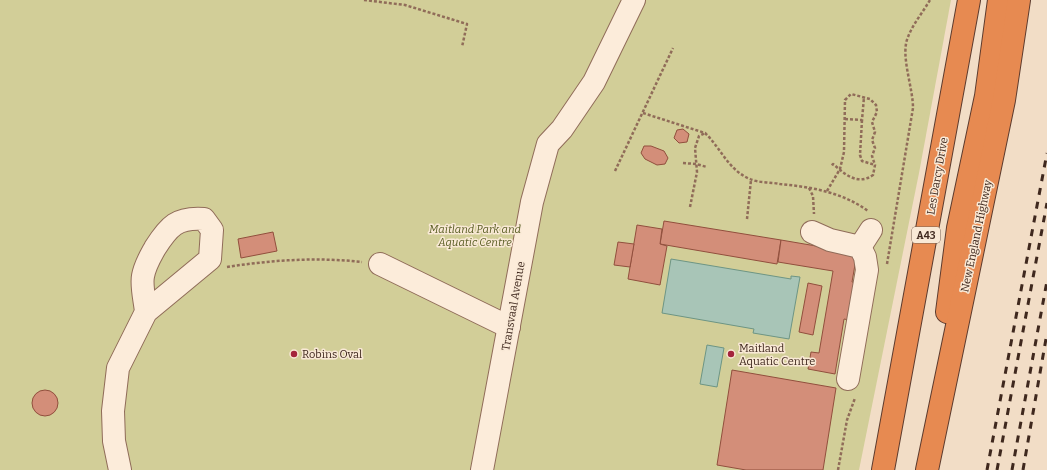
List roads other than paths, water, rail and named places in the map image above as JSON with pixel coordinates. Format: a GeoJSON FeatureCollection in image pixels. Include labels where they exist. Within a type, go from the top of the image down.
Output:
{"type":"FeatureCollection","features":[{"type":"Feature","properties":{"kind":"highway","name":"Les Darcy Drive"},"geometry":{"type":"LineString","coordinates":[[883,470],[969,0]]}},
{"type":"Feature","properties":{"kind":"highway","name":"A43"},"geometry":{"type":"LineString","coordinates":[[927,470],[958,228],[986,96],[998,0]]}},
{"type":"Feature","properties":{"kind":"highway","name":"New England Highway"},"geometry":{"type":"LineString","coordinates":[[927,470],[1004,100],[1019,0]]}},
{"type":"Feature","properties":{"kind":"lane","name":"Transvaal Avenue"},"geometry":{"type":"LineString","coordinates":[[482,470],[532,202],[548,144],[562,129],[594,82],[634,0]]}},
{"type":"Feature","properties":{"kind":"lane"},"geometry":{"type":"LineString","coordinates":[[120,470],[114,441],[113,411],[118,368],[146,312],[210,259],[212,230],[204,219],[190,218],[178,222],[168,228],[148,261],[143,277],[146,312]]}},
{"type":"Feature","properties":{"kind":"lane"},"geometry":{"type":"LineString","coordinates":[[812,232],[830,240],[850,243],[873,228],[865,257],[867,270],[848,379]]}},
{"type":"Feature","properties":{"kind":"lane"},"geometry":{"type":"LineString","coordinates":[[380,264],[509,327]]}},
{"type":"Feature","properties":{"kind":"railway"},"geometry":{"type":"LineString","coordinates":[[987,470],[1047,153]]}},
{"type":"Feature","properties":{"kind":"railway"},"geometry":{"type":"LineString","coordinates":[[997,470],[1047,203]]}},
{"type":"Feature","properties":{"kind":"railway"},"geometry":{"type":"LineString","coordinates":[[1012,470],[1047,281]]}},
{"type":"Feature","properties":{"kind":"railway"},"geometry":{"type":"LineString","coordinates":[[1023,470],[1047,333]]}},
{"type":"Feature","properties":{"kind":"place","name":"Robins Oval"},"geometry":{"type":"Point","coordinates":[294,354]}},
{"type":"Feature","properties":{"kind":"place","name":"Maitland Aquatic Centre"},"geometry":{"type":"Point","coordinates":[731,354]}},
{"type":"Feature","properties":{"kind":"park label","name":"Maitland Park and Aquatic Centre"},"geometry":{"type":"Point","coordinates":[475,235]}}]}
